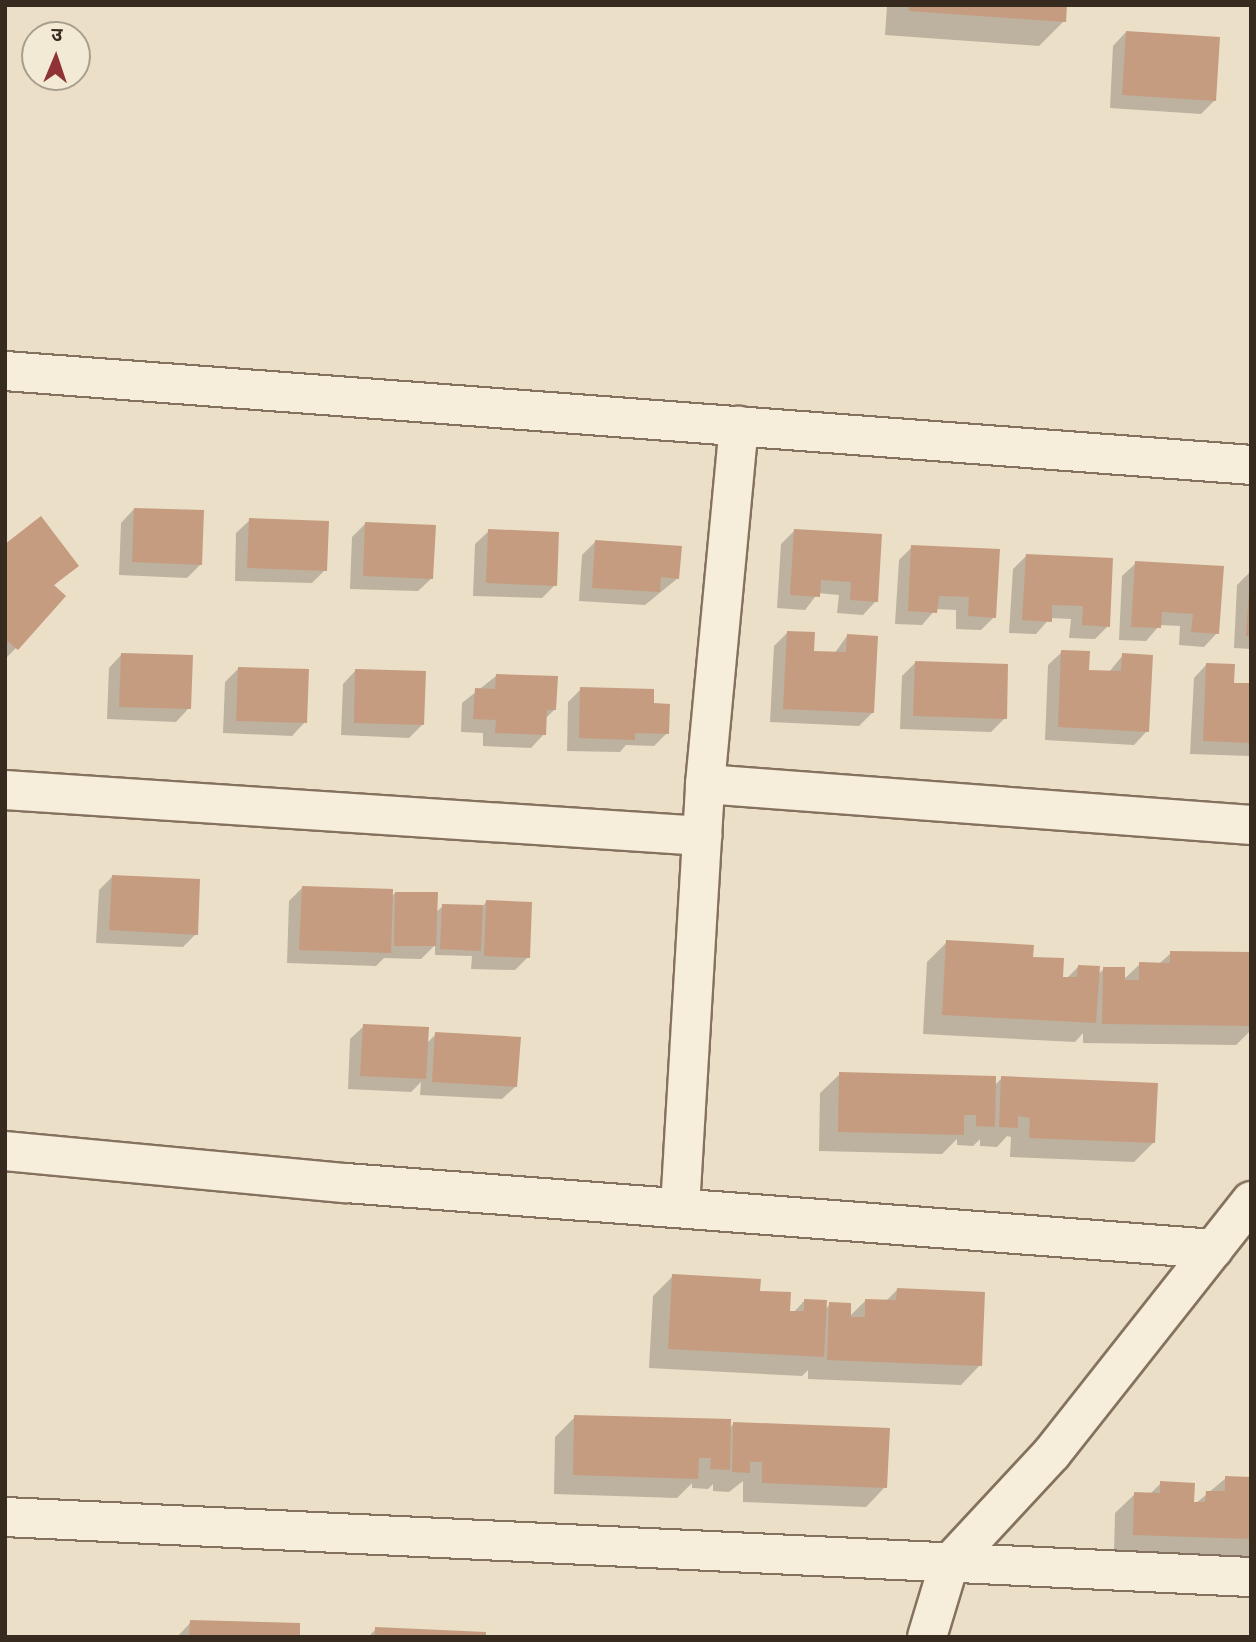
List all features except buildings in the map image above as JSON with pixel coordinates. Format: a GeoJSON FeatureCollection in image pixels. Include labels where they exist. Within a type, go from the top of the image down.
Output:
{"type":"FeatureCollection","features":[{"type":"Feature","properties":{"kind":"street"},"geometry":{"type":"LineString","coordinates":[[5,371],[1251,465]]}},
{"type":"Feature","properties":{"kind":"street"},"geometry":{"type":"LineString","coordinates":[[680,1208],[705,784],[739,426]]}},
{"type":"Feature","properties":{"kind":"street"},"geometry":{"type":"LineString","coordinates":[[705,784],[1251,825]]}},
{"type":"Feature","properties":{"kind":"street"},"geometry":{"type":"LineString","coordinates":[[5,790],[702,836]]}},
{"type":"Feature","properties":{"kind":"street"},"geometry":{"type":"LineString","coordinates":[[5,1151],[346,1183],[1213,1249]]}},
{"type":"Feature","properties":{"kind":"street"},"geometry":{"type":"LineString","coordinates":[[927,1637],[948,1564],[1052,1453],[1251,1201]]}},
{"type":"Feature","properties":{"kind":"street"},"geometry":{"type":"LineString","coordinates":[[5,1517],[1251,1577]]}}]}
